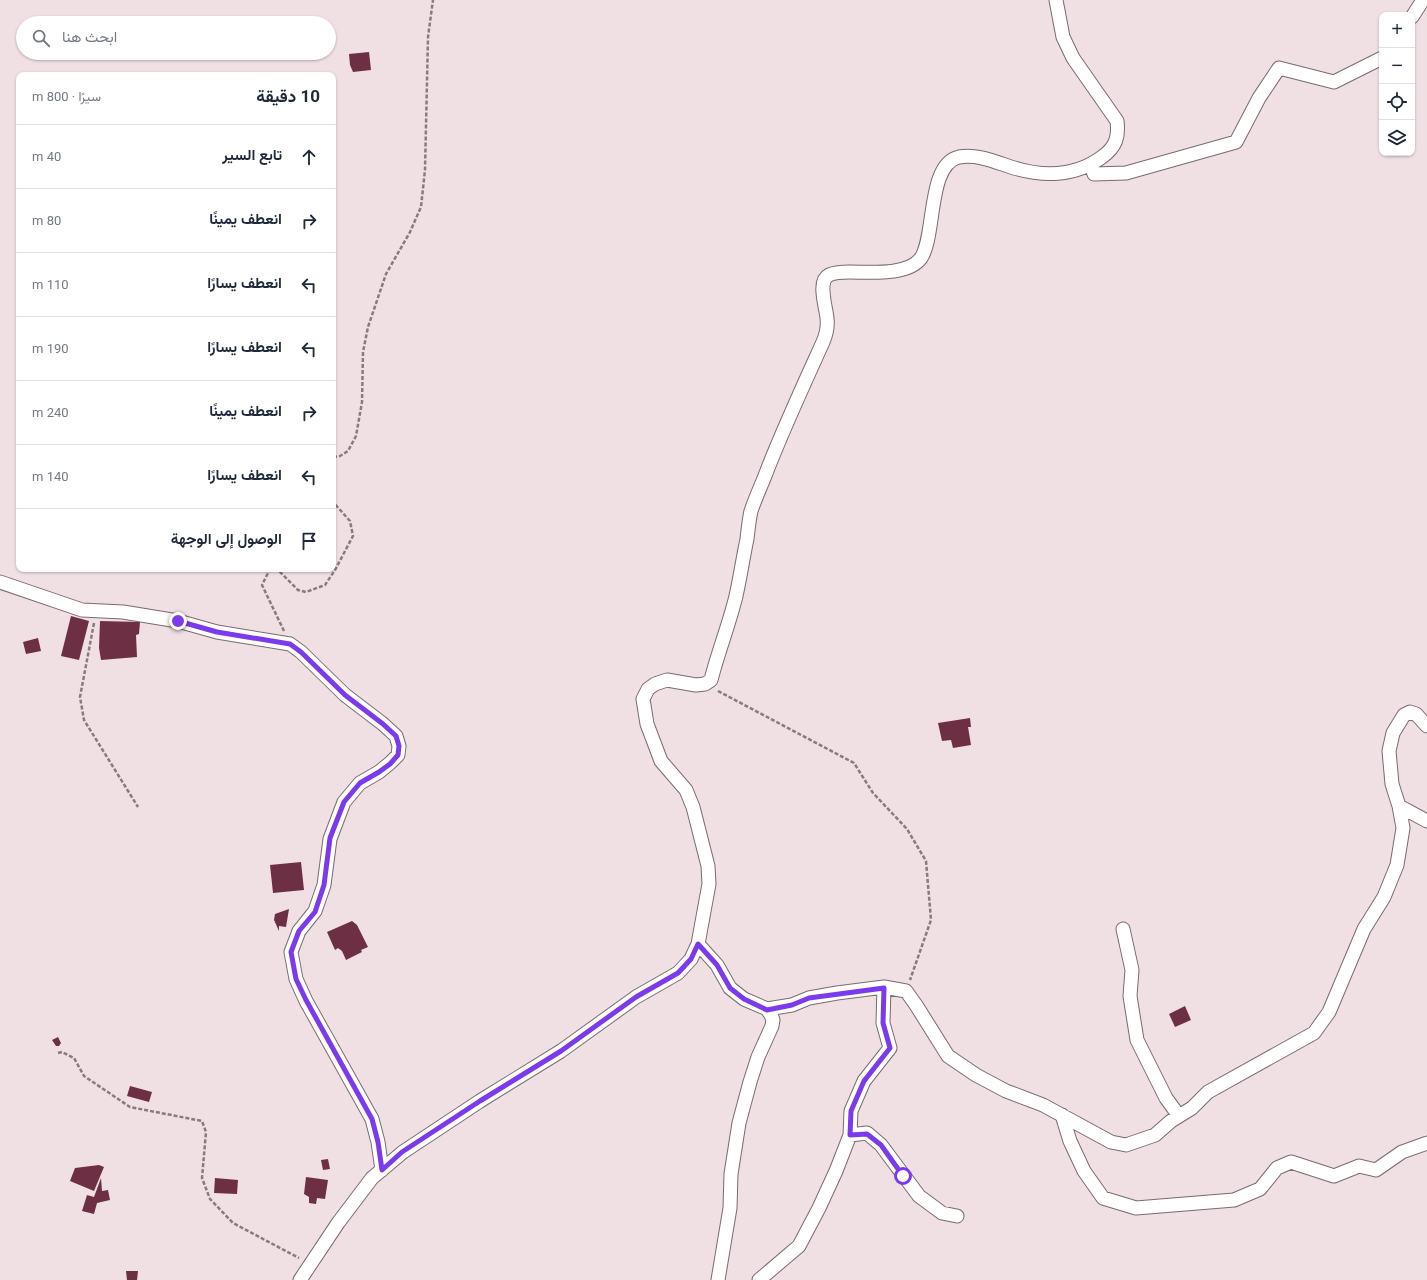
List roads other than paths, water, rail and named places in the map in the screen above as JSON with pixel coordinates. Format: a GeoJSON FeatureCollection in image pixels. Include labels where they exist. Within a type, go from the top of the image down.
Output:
{"type":"FeatureCollection","features":[{"type":"Feature","properties":{"kind":"street"},"geometry":{"type":"LineString","coordinates":[[300,1280],[338,1224],[372,1178],[402,1152],[480,1101],[561,1051],[636,997],[678,973],[691,959],[698,944],[708,884],[708,866],[693,807],[686,790],[661,761],[647,724],[643,699],[648,689],[655,684],[667,680],[696,685],[705,684],[711,680],[736,596],[751,512],[784,429],[825,338],[827,320],[823,285],[825,278],[830,274],[841,272],[887,272],[902,269],[915,264],[922,257],[926,246],[937,183],[946,166],[955,158],[967,156],[981,157],[1014,168],[1047,174],[1071,171],[1091,165],[1107,154],[1115,142],[1119,133],[1118,121],[1073,58],[1063,37],[1056,0]]}},
{"type":"Feature","properties":{"kind":"street"},"geometry":{"type":"LineString","coordinates":[[1415,12],[1423,0]]}},
{"type":"Feature","properties":{"kind":"street"},"geometry":{"type":"LineString","coordinates":[[1091,165],[1094,174],[1126,173],[1236,142],[1259,98],[1279,68],[1334,82],[1379,60]]}},
{"type":"Feature","properties":{"kind":"street"},"geometry":{"type":"LineString","coordinates":[[0,582],[82,610],[123,612],[178,621],[217,632],[290,644],[301,652],[345,695],[383,724],[396,736],[399,746],[398,755],[390,764],[360,783],[344,802],[330,838],[324,885],[315,912],[299,931],[291,952],[296,979],[306,1000],[372,1119],[378,1142],[382,1170]]}},
{"type":"Feature","properties":{"kind":"street"},"geometry":{"type":"LineString","coordinates":[[767,1010],[792,1005],[809,998],[884,988],[906,992],[916,1005],[948,1056],[976,1075],[1006,1091],[1043,1105],[1111,1142],[1126,1145],[1155,1135],[1179,1116],[1192,1108],[1208,1092],[1314,1033],[1329,1012],[1364,929],[1384,897],[1397,865],[1403,828],[1399,806],[1392,784],[1389,757],[1393,732],[1404,715],[1410,712],[1416,714],[1427,726]]}},
{"type":"Feature","properties":{"kind":"street"},"geometry":{"type":"LineString","coordinates":[[1399,806],[1427,821]]}},
{"type":"Feature","properties":{"kind":"street"},"geometry":{"type":"LineString","coordinates":[[1123,929],[1132,970],[1130,996],[1137,1040],[1166,1098],[1179,1116]]}},
{"type":"Feature","properties":{"kind":"street"},"geometry":{"type":"LineString","coordinates":[[698,944],[717,965],[730,988],[744,999],[767,1010],[773,1020],[772,1026],[758,1057],[739,1123],[731,1174],[730,1208],[718,1280]]}},
{"type":"Feature","properties":{"kind":"street"},"geometry":{"type":"LineString","coordinates":[[759,1280],[799,1246],[836,1171],[850,1135],[851,1111],[864,1081],[890,1048],[883,1023],[884,988]]}},
{"type":"Feature","properties":{"kind":"street"},"geometry":{"type":"LineString","coordinates":[[1062,1115],[1070,1141],[1084,1171],[1103,1198],[1136,1208],[1234,1200],[1260,1189],[1277,1168],[1291,1162],[1334,1176],[1359,1166],[1376,1170],[1402,1152],[1427,1144]]}},
{"type":"Feature","properties":{"kind":"street"},"geometry":{"type":"LineString","coordinates":[[850,1135],[867,1134],[881,1145],[919,1196],[942,1213],[957,1216]]}}]}
